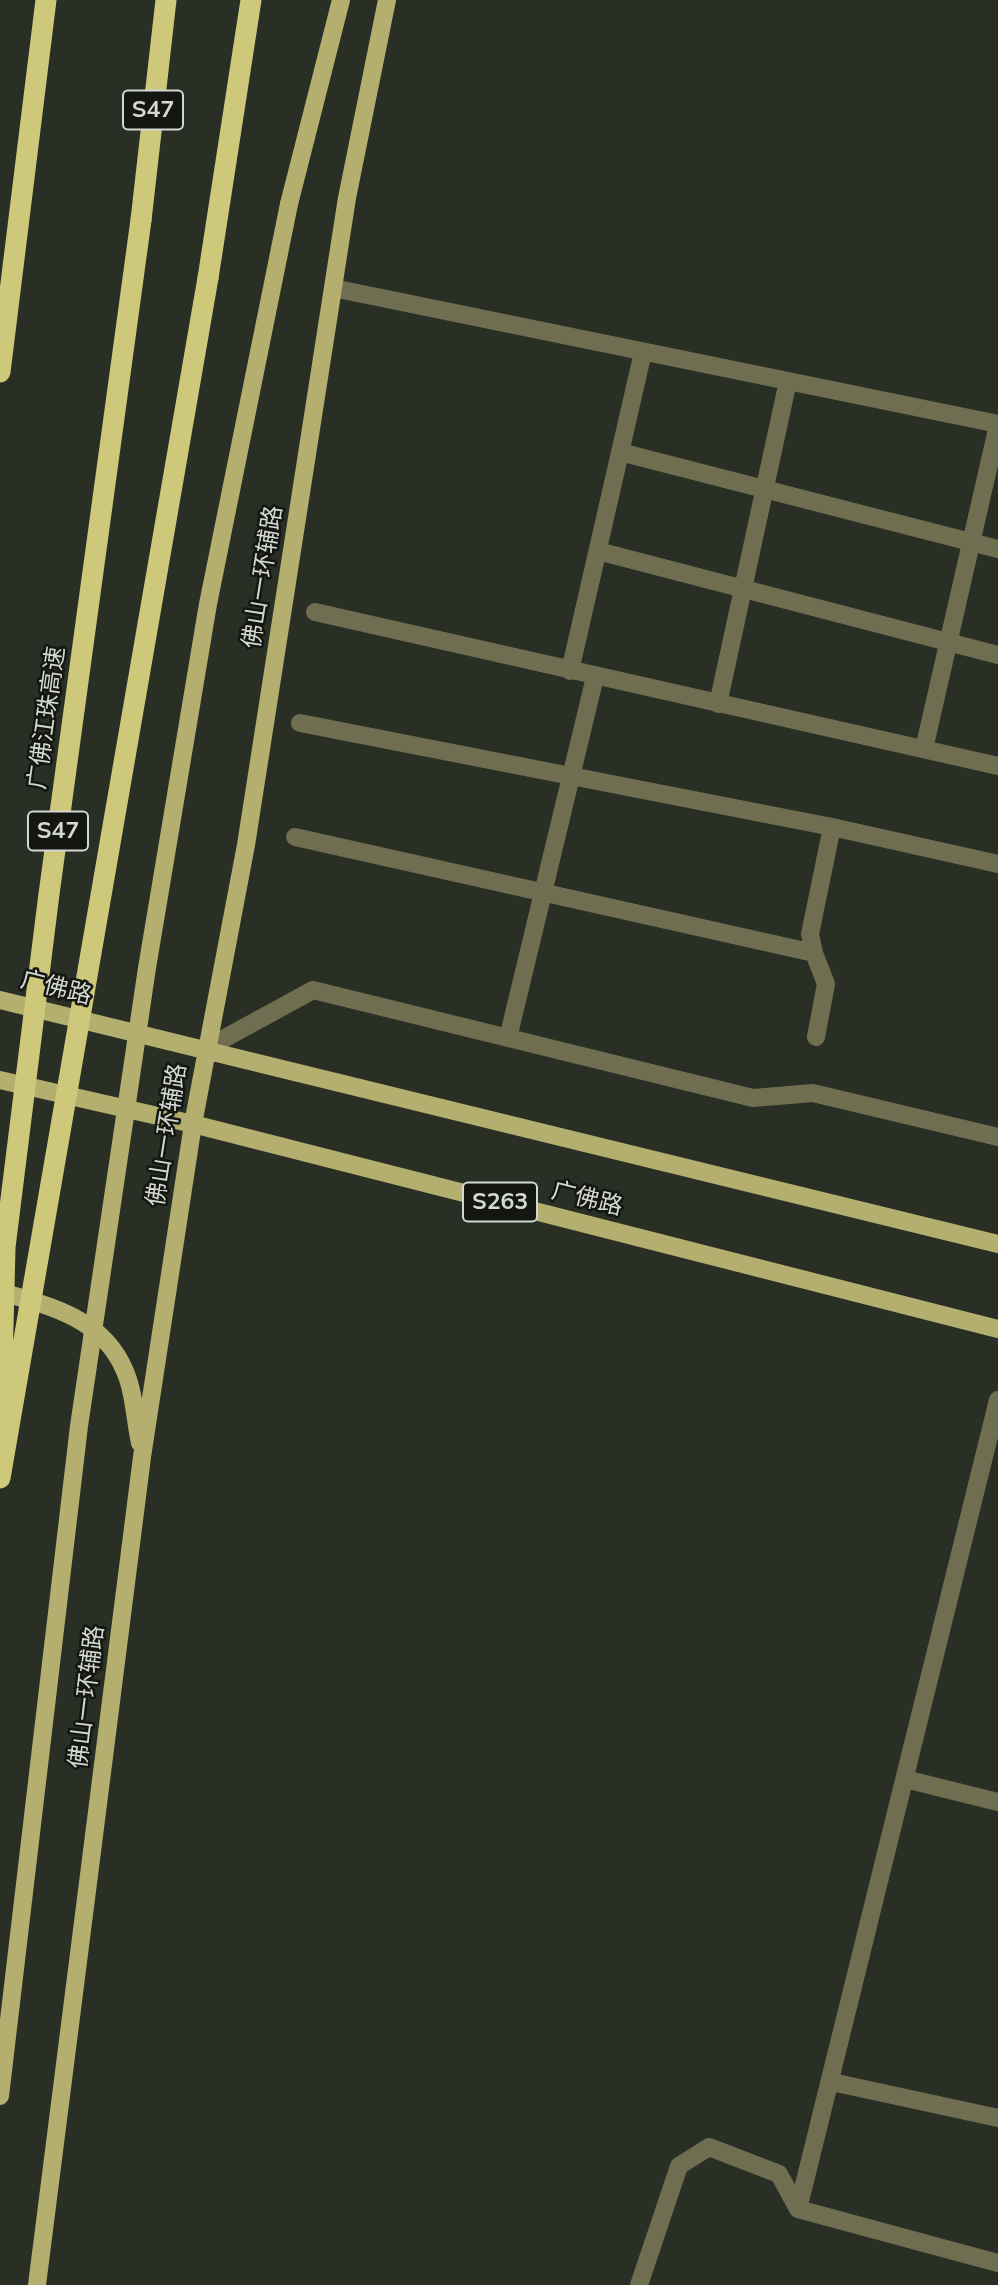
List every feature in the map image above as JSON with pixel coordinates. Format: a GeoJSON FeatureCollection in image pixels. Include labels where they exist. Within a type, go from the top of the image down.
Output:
{"type":"FeatureCollection","features":[{"type":"Feature","properties":{"kind":"highway"},"geometry":{"type":"LineString","coordinates":[[0,372],[46,0]]}},
{"type":"Feature","properties":{"kind":"highway","name":"广佛江珠高速"},"geometry":{"type":"LineString","coordinates":[[0,1444],[5,1247],[49,894],[141,220],[166,0]]}},
{"type":"Feature","properties":{"kind":"highway"},"geometry":{"type":"LineString","coordinates":[[0,1478],[208,278],[251,0]]}},
{"type":"Feature","properties":{"kind":"main road","name":"佛山一环辅路"},"geometry":{"type":"LineString","coordinates":[[0,2096],[79,1426],[147,968],[208,604],[289,204],[341,0]]}},
{"type":"Feature","properties":{"kind":"main road","name":"佛山一环辅路"},"geometry":{"type":"LineString","coordinates":[[37,2285],[142,1457],[193,1124],[205,1049],[246,845],[347,198],[387,0]]}},
{"type":"Feature","properties":{"kind":"main road","name":"广佛路"},"geometry":{"type":"LineString","coordinates":[[0,1000],[998,1244]]}},
{"type":"Feature","properties":{"kind":"main road","name":"广佛路"},"geometry":{"type":"LineString","coordinates":[[0,1080],[193,1124],[998,1329]]}},
{"type":"Feature","properties":{"kind":"main road"},"geometry":{"type":"LineString","coordinates":[[0,1292],[79,1318],[104,1339],[124,1369],[142,1457]]}},
{"type":"Feature","properties":{"kind":"street"},"geometry":{"type":"LineString","coordinates":[[333,288],[998,424],[924,749]]}},
{"type":"Feature","properties":{"kind":"street"},"geometry":{"type":"LineString","coordinates":[[570,671],[643,352]]}},
{"type":"Feature","properties":{"kind":"street"},"geometry":{"type":"LineString","coordinates":[[718,704],[788,381]]}},
{"type":"Feature","properties":{"kind":"street"},"geometry":{"type":"LineString","coordinates":[[620,452],[998,549]]}},
{"type":"Feature","properties":{"kind":"street"},"geometry":{"type":"LineString","coordinates":[[598,551],[998,655]]}},
{"type":"Feature","properties":{"kind":"street"},"geometry":{"type":"LineString","coordinates":[[315,612],[595,677],[998,765]]}},
{"type":"Feature","properties":{"kind":"street"},"geometry":{"type":"LineString","coordinates":[[508,1038],[595,677]]}},
{"type":"Feature","properties":{"kind":"street"},"geometry":{"type":"LineString","coordinates":[[300,723],[832,827],[998,864]]}},
{"type":"Feature","properties":{"kind":"street"},"geometry":{"type":"LineString","coordinates":[[817,1037],[826,984],[810,934],[832,827]]}},
{"type":"Feature","properties":{"kind":"street"},"geometry":{"type":"LineString","coordinates":[[295,837],[814,953]]}},
{"type":"Feature","properties":{"kind":"street"},"geometry":{"type":"LineString","coordinates":[[205,1049],[313,990],[753,1098],[813,1093],[998,1138]]}},
{"type":"Feature","properties":{"kind":"street"},"geometry":{"type":"LineString","coordinates":[[799,2209],[905,1779],[993,1443],[998,1400]]}},
{"type":"Feature","properties":{"kind":"street"},"geometry":{"type":"LineString","coordinates":[[905,1779],[998,1802]]}},
{"type":"Feature","properties":{"kind":"street"},"geometry":{"type":"LineString","coordinates":[[832,2082],[998,2118]]}},
{"type":"Feature","properties":{"kind":"street"},"geometry":{"type":"LineString","coordinates":[[639,2285],[679,2166],[709,2147],[779,2174],[799,2209],[998,2263]]}}]}
